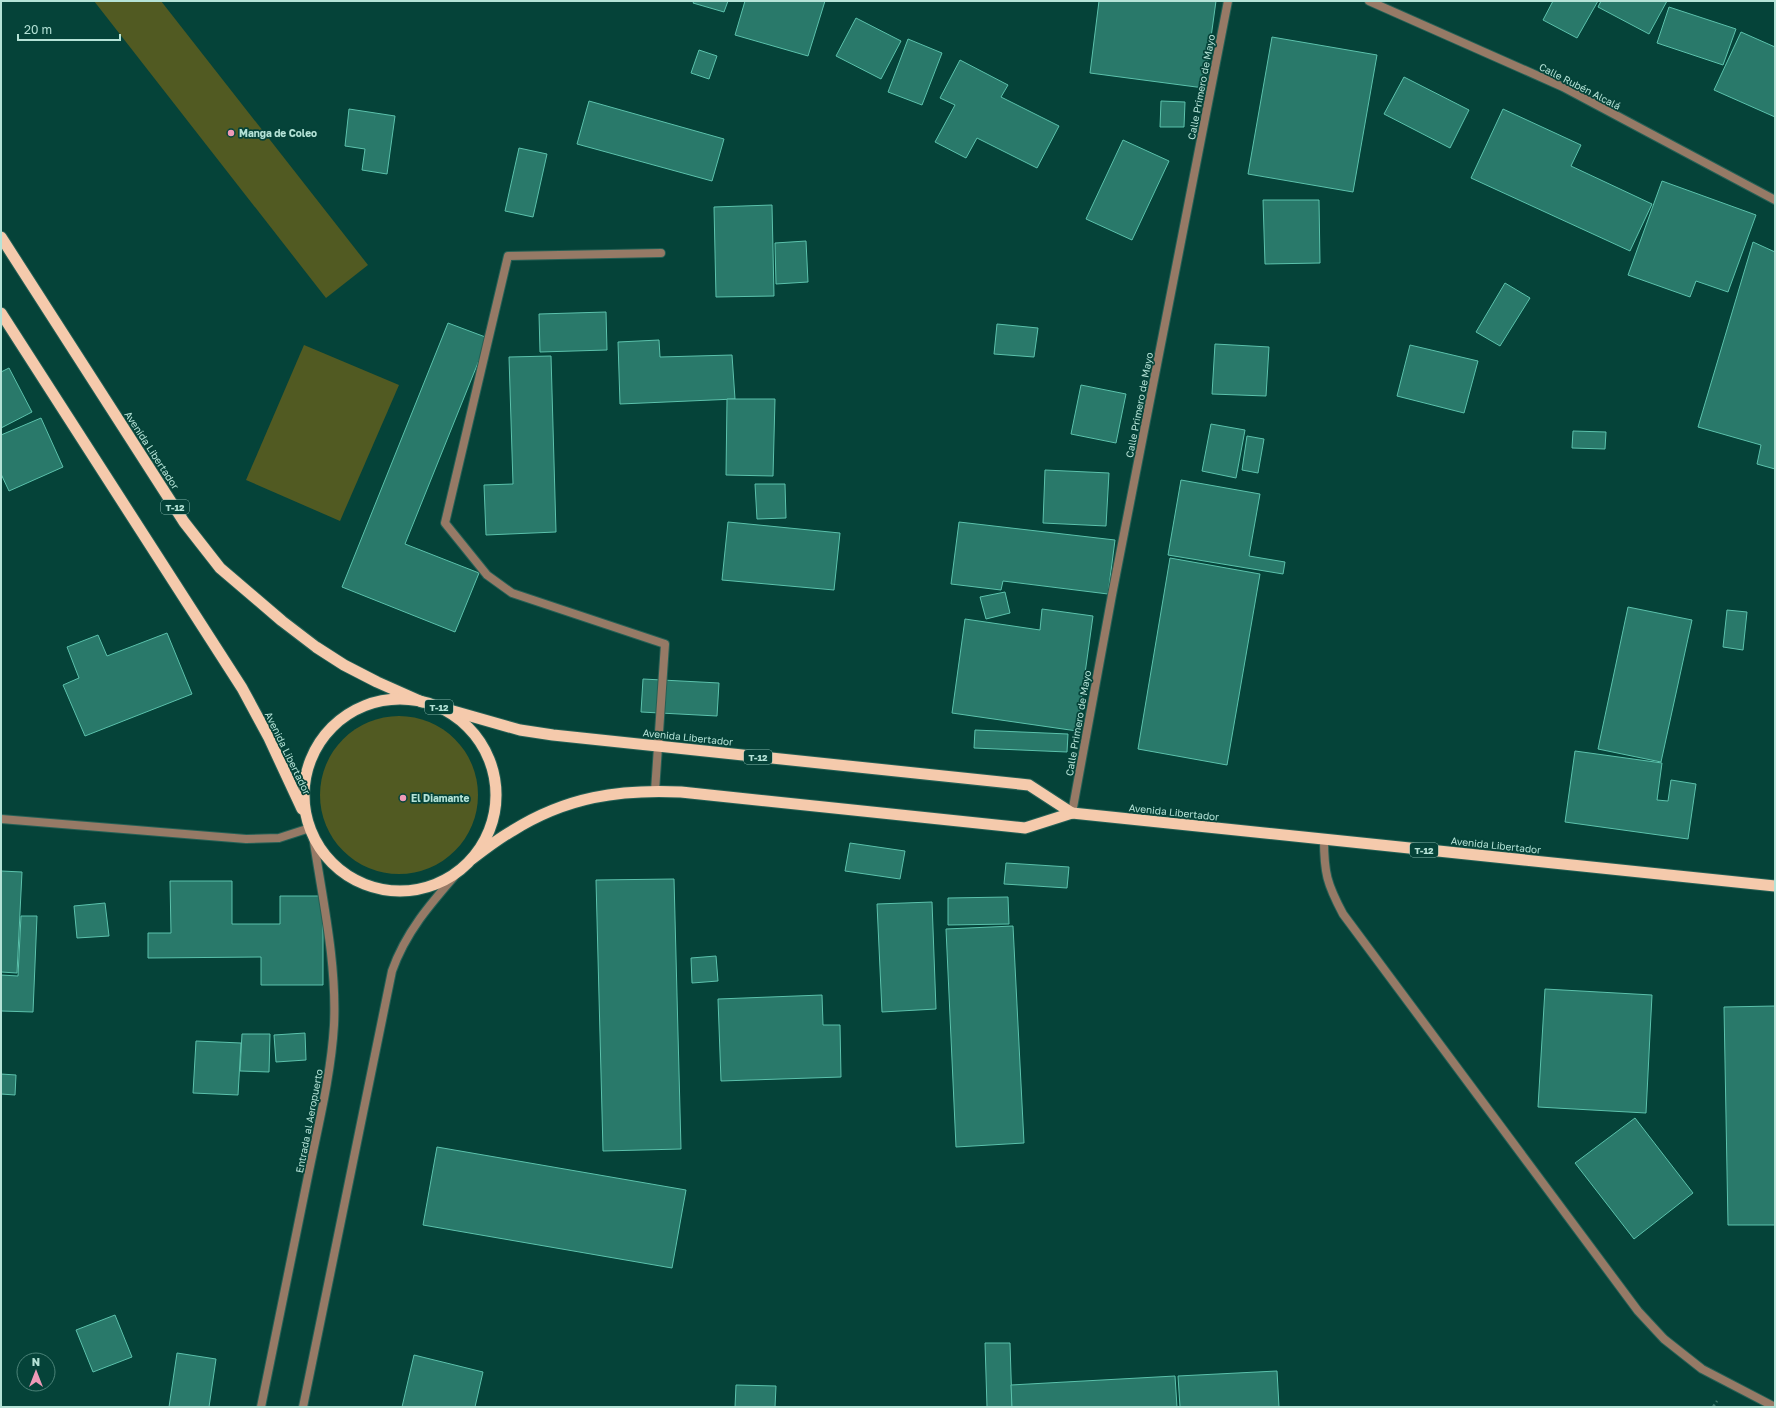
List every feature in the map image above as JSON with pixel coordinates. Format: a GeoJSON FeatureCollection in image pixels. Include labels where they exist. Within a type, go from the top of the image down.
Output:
{"type":"FeatureCollection","features":[{"type":"Feature","properties":{"kind":"highway","name":"Avenida Libertador"},"geometry":{"type":"LineString","coordinates":[[1,237],[184,522],[198,542],[220,568],[264,607],[316,647],[357,672],[422,702]]}},
{"type":"Feature","properties":{"kind":"highway","name":"Avenida Libertador"},"geometry":{"type":"LineString","coordinates":[[1,313],[242,688],[269,738],[310,828]]}},
{"type":"Feature","properties":{"kind":"highway","name":"T-12"},"geometry":{"type":"LineString","coordinates":[[405,699],[439,707],[461,721],[477,737],[484,747],[491,762],[497,787],[497,805],[493,822],[486,837],[472,859],[459,871],[445,880],[412,890],[395,891],[377,889],[361,883],[346,875],[332,864],[321,850],[310,828],[304,802],[304,786],[310,760],[328,731],[341,719],[363,706],[386,700],[405,699]]}},
{"type":"Feature","properties":{"kind":"highway","name":"Avenida Libertador"},"geometry":{"type":"LineString","coordinates":[[439,707],[526,731],[553,735],[1029,785],[1072,813]]}},
{"type":"Feature","properties":{"kind":"highway","name":"Avenida Libertador"},"geometry":{"type":"LineString","coordinates":[[472,859],[512,831],[535,818],[565,805],[601,795],[630,791],[655,791],[681,792],[1025,828],[1072,813],[1775,886]]}},
{"type":"Feature","properties":{"kind":"street","name":"Calle Primero de Mayo"},"geometry":{"type":"LineString","coordinates":[[1072,813],[1112,596],[1228,1]]}},
{"type":"Feature","properties":{"kind":"street","name":"Calle Rubén Alcalá"},"geometry":{"type":"LineString","coordinates":[[1369,1],[1563,87],[1775,200]]}},
{"type":"Feature","properties":{"kind":"street"},"geometry":{"type":"LineString","coordinates":[[655,791],[665,644],[512,593],[487,575],[445,523],[508,256],[661,253]]}},
{"type":"Feature","properties":{"kind":"street"},"geometry":{"type":"LineString","coordinates":[[1,819],[246,839],[279,838],[310,828]]}},
{"type":"Feature","properties":{"kind":"street","name":"Entrada al Aeropuerto"},"geometry":{"type":"LineString","coordinates":[[261,1407],[331,1061],[334,1000],[330,952],[310,828]]}},
{"type":"Feature","properties":{"kind":"street"},"geometry":{"type":"LineString","coordinates":[[1324,839],[1324,868],[1331,892],[1343,914],[1638,1311],[1664,1339],[1702,1369],[1775,1407]]}},
{"type":"Feature","properties":{"kind":"street"},"geometry":{"type":"LineString","coordinates":[[303,1407],[392,970],[399,951],[413,927],[459,871]]}},
{"type":"Feature","properties":{"kind":"green space","name":"Manga de Coleo"},"geometry":{"type":"Polygon","coordinates":[[[94,1],[161,1],[368,265],[326,298],[94,1]]]}},
{"type":"Feature","properties":{"kind":"green space"},"geometry":{"type":"Polygon","coordinates":[[[304,345],[399,385],[340,521],[246,480],[304,345]]]}},
{"type":"Feature","properties":{"kind":"green space"},"geometry":{"type":"Polygon","coordinates":[[[399,716],[429,722],[443,729],[455,739],[465,751],[472,765],[478,795],[472,825],[465,839],[455,851],[443,861],[429,868],[399,874],[369,868],[355,861],[343,851],[333,839],[326,825],[320,795],[326,765],[333,751],[343,739],[355,729],[369,722],[399,716]]]}},
{"type":"Feature","properties":{"kind":"building"},"geometry":{"type":"Polygon","coordinates":[[[694,1],[728,1],[724,12],[693,3],[694,1]]]}},
{"type":"Feature","properties":{"kind":"building"},"geometry":{"type":"Polygon","coordinates":[[[745,1],[825,1],[808,56],[735,35],[745,1]]]}},
{"type":"Feature","properties":{"kind":"building"},"geometry":{"type":"Polygon","coordinates":[[[1099,1],[1216,1],[1204,88],[1090,73],[1099,1]]]}},
{"type":"Feature","properties":{"kind":"building"},"geometry":{"type":"Polygon","coordinates":[[[1553,1],[1598,1],[1577,38],[1543,20],[1553,1]]]}},
{"type":"Feature","properties":{"kind":"building"},"geometry":{"type":"Polygon","coordinates":[[[1601,1],[1667,1],[1649,34],[1598,7],[1601,1]]]}},
{"type":"Feature","properties":{"kind":"building"},"geometry":{"type":"Polygon","coordinates":[[[1669,7],[1736,29],[1723,65],[1657,43],[1669,7]]]}},
{"type":"Feature","properties":{"kind":"building"},"geometry":{"type":"Polygon","coordinates":[[[856,18],[901,41],[881,79],[836,56],[856,18]]]}},
{"type":"Feature","properties":{"kind":"building"},"geometry":{"type":"Polygon","coordinates":[[[1741,32],[1775,47],[1775,117],[1714,90],[1741,32]]]}},
{"type":"Feature","properties":{"kind":"building"},"geometry":{"type":"Polygon","coordinates":[[[1272,37],[1377,55],[1353,192],[1248,174],[1272,37]]]}},
{"type":"Feature","properties":{"kind":"building"},"geometry":{"type":"Polygon","coordinates":[[[908,39],[942,53],[922,105],[888,92],[908,39]]]}},
{"type":"Feature","properties":{"kind":"building"},"geometry":{"type":"Polygon","coordinates":[[[699,50],[717,56],[709,79],[691,73],[699,50]]]}},
{"type":"Feature","properties":{"kind":"building"},"geometry":{"type":"Polygon","coordinates":[[[960,60],[1008,85],[1001,97],[1059,126],[1037,168],[977,138],[966,158],[935,142],[955,105],[940,98],[960,60]]]}},
{"type":"Feature","properties":{"kind":"building"},"geometry":{"type":"Polygon","coordinates":[[[1404,77],[1469,110],[1450,148],[1384,114],[1404,77]]]}},
{"type":"Feature","properties":{"kind":"building"},"geometry":{"type":"Polygon","coordinates":[[[589,101],[724,139],[712,181],[577,144],[589,101]]]}},
{"type":"Feature","properties":{"kind":"building"},"geometry":{"type":"Polygon","coordinates":[[[1161,101],[1185,102],[1184,127],[1160,127],[1161,101]]]}},
{"type":"Feature","properties":{"kind":"building"},"geometry":{"type":"Polygon","coordinates":[[[349,109],[395,116],[387,174],[362,170],[365,149],[345,146],[349,109]]]}},
{"type":"Feature","properties":{"kind":"building"},"geometry":{"type":"Polygon","coordinates":[[[1503,109],[1581,145],[1571,166],[1652,204],[1630,251],[1471,178],[1503,109]]]}},
{"type":"Feature","properties":{"kind":"building"},"geometry":{"type":"Polygon","coordinates":[[[1123,140],[1169,161],[1132,240],[1086,219],[1123,140]]]}},
{"type":"Feature","properties":{"kind":"building"},"geometry":{"type":"Polygon","coordinates":[[[519,148],[547,154],[533,217],[505,211],[519,148]]]}},
{"type":"Feature","properties":{"kind":"building"},"geometry":{"type":"Polygon","coordinates":[[[1662,181],[1756,215],[1728,292],[1696,281],[1690,297],[1628,275],[1662,181]]]}},
{"type":"Feature","properties":{"kind":"building"},"geometry":{"type":"Polygon","coordinates":[[[1263,200],[1319,200],[1320,263],[1265,264],[1263,200]]]}},
{"type":"Feature","properties":{"kind":"building"},"geometry":{"type":"Polygon","coordinates":[[[772,205],[774,296],[716,297],[714,207],[772,205]]]}},
{"type":"Feature","properties":{"kind":"building"},"geometry":{"type":"Polygon","coordinates":[[[806,241],[808,282],[776,284],[775,243],[806,241]]]}},
{"type":"Feature","properties":{"kind":"building"},"geometry":{"type":"Polygon","coordinates":[[[1753,242],[1775,252],[1775,469],[1757,464],[1761,445],[1698,427],[1753,242]]]}},
{"type":"Feature","properties":{"kind":"building"},"geometry":{"type":"Polygon","coordinates":[[[1505,283],[1530,298],[1500,346],[1476,332],[1505,283]]]}},
{"type":"Feature","properties":{"kind":"building"},"geometry":{"type":"Polygon","coordinates":[[[606,312],[607,350],[540,352],[539,314],[606,312]]]}},
{"type":"Feature","properties":{"kind":"building"},"geometry":{"type":"Polygon","coordinates":[[[448,323],[488,338],[405,544],[479,573],[455,632],[342,587],[448,323]]]}},
{"type":"Feature","properties":{"kind":"building"},"geometry":{"type":"Polygon","coordinates":[[[997,324],[1038,328],[1034,357],[994,354],[997,324]]]}},
{"type":"Feature","properties":{"kind":"building"},"geometry":{"type":"Polygon","coordinates":[[[659,340],[660,357],[732,355],[735,399],[620,404],[618,342],[659,340]]]}},
{"type":"Feature","properties":{"kind":"building"},"geometry":{"type":"Polygon","coordinates":[[[1215,344],[1269,347],[1266,396],[1212,394],[1215,344]]]}},
{"type":"Feature","properties":{"kind":"building"},"geometry":{"type":"Polygon","coordinates":[[[1410,345],[1478,361],[1464,413],[1397,396],[1410,345]]]}},
{"type":"Feature","properties":{"kind":"building"},"geometry":{"type":"Polygon","coordinates":[[[551,356],[556,532],[486,535],[484,485],[513,484],[509,357],[551,356]]]}},
{"type":"Feature","properties":{"kind":"building"},"geometry":{"type":"Polygon","coordinates":[[[9,368],[32,412],[1,428],[1,372],[9,368]]]}},
{"type":"Feature","properties":{"kind":"building"},"geometry":{"type":"Polygon","coordinates":[[[1081,385],[1126,394],[1116,443],[1071,434],[1081,385]]]}},
{"type":"Feature","properties":{"kind":"building"},"geometry":{"type":"Polygon","coordinates":[[[727,399],[775,399],[773,476],[726,475],[727,399]]]}},
{"type":"Feature","properties":{"kind":"building"},"geometry":{"type":"Polygon","coordinates":[[[41,418],[63,467],[9,491],[1,474],[1,435],[41,418]]]}},
{"type":"Feature","properties":{"kind":"building"},"geometry":{"type":"Polygon","coordinates":[[[1211,424],[1245,430],[1236,478],[1202,471],[1211,424]]]}},
{"type":"Feature","properties":{"kind":"building"},"geometry":{"type":"Polygon","coordinates":[[[1573,431],[1606,432],[1605,449],[1572,448],[1573,431]]]}},
{"type":"Feature","properties":{"kind":"building"},"geometry":{"type":"Polygon","coordinates":[[[1247,436],[1264,439],[1258,473],[1242,470],[1247,436]]]}},
{"type":"Feature","properties":{"kind":"building"},"geometry":{"type":"Polygon","coordinates":[[[1045,470],[1109,473],[1106,526],[1043,523],[1045,470]]]}},
{"type":"Feature","properties":{"kind":"building"},"geometry":{"type":"Polygon","coordinates":[[[1181,480],[1260,494],[1249,556],[1285,562],[1283,574],[1168,555],[1181,480]]]}},
{"type":"Feature","properties":{"kind":"building"},"geometry":{"type":"Polygon","coordinates":[[[755,484],[785,484],[786,518],[757,519],[755,484]]]}},
{"type":"Feature","properties":{"kind":"building"},"geometry":{"type":"Polygon","coordinates":[[[728,522],[840,533],[834,590],[722,580],[728,522]]]}},
{"type":"Feature","properties":{"kind":"building"},"geometry":{"type":"Polygon","coordinates":[[[959,522],[1115,540],[1108,594],[1003,581],[1001,590],[951,584],[959,522]]]}},
{"type":"Feature","properties":{"kind":"building"},"geometry":{"type":"Polygon","coordinates":[[[1170,558],[1260,574],[1227,765],[1138,749],[1170,558]]]}},
{"type":"Feature","properties":{"kind":"building"},"geometry":{"type":"Polygon","coordinates":[[[1005,592],[1010,613],[986,619],[980,597],[1005,592]]]}},
{"type":"Feature","properties":{"kind":"building"},"geometry":{"type":"Polygon","coordinates":[[[1628,607],[1692,620],[1661,762],[1598,749],[1628,607]]]}},
{"type":"Feature","properties":{"kind":"building"},"geometry":{"type":"Polygon","coordinates":[[[1042,609],[1093,616],[1077,731],[952,713],[965,619],[1040,630],[1042,609]]]}},
{"type":"Feature","properties":{"kind":"building"},"geometry":{"type":"Polygon","coordinates":[[[1727,610],[1747,612],[1743,650],[1723,647],[1727,610]]]}},
{"type":"Feature","properties":{"kind":"building"},"geometry":{"type":"Polygon","coordinates":[[[167,633],[192,694],[85,736],[63,685],[79,678],[67,647],[98,635],[107,656],[167,633]]]}},
{"type":"Feature","properties":{"kind":"building"},"geometry":{"type":"Polygon","coordinates":[[[643,679],[719,683],[717,716],[641,712],[643,679]]]}},
{"type":"Feature","properties":{"kind":"building"},"geometry":{"type":"Polygon","coordinates":[[[975,730],[1068,734],[1067,752],[974,748],[975,730]]]}},
{"type":"Feature","properties":{"kind":"building"},"geometry":{"type":"Polygon","coordinates":[[[1575,751],[1662,763],[1657,800],[1668,801],[1671,780],[1696,784],[1688,839],[1565,822],[1575,751]]]}},
{"type":"Feature","properties":{"kind":"building"},"geometry":{"type":"Polygon","coordinates":[[[850,843],[905,851],[900,879],[845,871],[850,843]]]}},
{"type":"Feature","properties":{"kind":"building"},"geometry":{"type":"Polygon","coordinates":[[[1006,863],[1069,867],[1067,888],[1004,884],[1006,863]]]}},
{"type":"Feature","properties":{"kind":"building"},"geometry":{"type":"Polygon","coordinates":[[[1,871],[22,872],[17,973],[1,972],[1,871]]]}},
{"type":"Feature","properties":{"kind":"building"},"geometry":{"type":"Polygon","coordinates":[[[674,879],[681,1149],[603,1151],[596,880],[674,879]]]}},
{"type":"Feature","properties":{"kind":"building"},"geometry":{"type":"Polygon","coordinates":[[[170,881],[232,881],[232,924],[280,924],[280,896],[323,896],[323,985],[261,985],[261,957],[148,958],[148,933],[171,933],[170,881]]]}},
{"type":"Feature","properties":{"kind":"building"},"geometry":{"type":"Polygon","coordinates":[[[1008,897],[1009,924],[948,925],[948,898],[1008,897]]]}},
{"type":"Feature","properties":{"kind":"building"},"geometry":{"type":"Polygon","coordinates":[[[932,902],[936,1009],[882,1012],[877,904],[932,902]]]}},
{"type":"Feature","properties":{"kind":"building"},"geometry":{"type":"Polygon","coordinates":[[[105,903],[109,936],[77,938],[74,906],[105,903]]]}},
{"type":"Feature","properties":{"kind":"building"},"geometry":{"type":"Polygon","coordinates":[[[21,916],[37,916],[33,1012],[1,1011],[1,975],[18,976],[21,916]]]}},
{"type":"Feature","properties":{"kind":"building"},"geometry":{"type":"Polygon","coordinates":[[[1013,926],[1024,1143],[956,1147],[946,929],[1013,926]]]}},
{"type":"Feature","properties":{"kind":"building"},"geometry":{"type":"Polygon","coordinates":[[[716,956],[718,981],[692,983],[691,958],[716,956]]]}},
{"type":"Feature","properties":{"kind":"building"},"geometry":{"type":"Polygon","coordinates":[[[1545,989],[1652,995],[1646,1113],[1538,1107],[1545,989]]]}},
{"type":"Feature","properties":{"kind":"building"},"geometry":{"type":"Polygon","coordinates":[[[822,995],[823,1025],[840,1025],[841,1077],[721,1081],[718,999],[822,995]]]}},
{"type":"Feature","properties":{"kind":"building"},"geometry":{"type":"Polygon","coordinates":[[[1775,1006],[1775,1225],[1728,1225],[1724,1007],[1775,1006]]]}},
{"type":"Feature","properties":{"kind":"building"},"geometry":{"type":"Polygon","coordinates":[[[305,1033],[306,1060],[276,1062],[274,1035],[305,1033]]]}},
{"type":"Feature","properties":{"kind":"building"},"geometry":{"type":"Polygon","coordinates":[[[242,1034],[270,1034],[269,1072],[240,1071],[242,1034]]]}},
{"type":"Feature","properties":{"kind":"building"},"geometry":{"type":"Polygon","coordinates":[[[196,1041],[241,1043],[238,1095],[193,1093],[196,1041]]]}},
{"type":"Feature","properties":{"kind":"building"},"geometry":{"type":"Polygon","coordinates":[[[1,1074],[16,1075],[15,1095],[1,1094],[1,1074]]]}},
{"type":"Feature","properties":{"kind":"building"},"geometry":{"type":"Polygon","coordinates":[[[1635,1118],[1693,1193],[1634,1239],[1575,1163],[1635,1118]]]}},
{"type":"Feature","properties":{"kind":"building"},"geometry":{"type":"Polygon","coordinates":[[[437,1147],[686,1190],[672,1268],[423,1225],[437,1147]]]}},
{"type":"Feature","properties":{"kind":"building"},"geometry":{"type":"Polygon","coordinates":[[[115,1315],[132,1357],[93,1372],[76,1330],[115,1315]]]}},
{"type":"Feature","properties":{"kind":"building"},"geometry":{"type":"Polygon","coordinates":[[[985,1343],[1010,1343],[1012,1407],[987,1407],[985,1343]]]}},
{"type":"Feature","properties":{"kind":"building"},"geometry":{"type":"Polygon","coordinates":[[[177,1353],[216,1359],[209,1407],[169,1407],[177,1353]]]}},
{"type":"Feature","properties":{"kind":"building"},"geometry":{"type":"Polygon","coordinates":[[[414,1355],[483,1372],[475,1407],[402,1407],[414,1355]]]}},
{"type":"Feature","properties":{"kind":"building"},"geometry":{"type":"Polygon","coordinates":[[[1277,1371],[1279,1407],[1180,1407],[1178,1376],[1277,1371]]]}},
{"type":"Feature","properties":{"kind":"building"},"geometry":{"type":"Polygon","coordinates":[[[1175,1376],[1177,1407],[1012,1407],[1011,1385],[1175,1376]]]}},
{"type":"Feature","properties":{"kind":"building"},"geometry":{"type":"Polygon","coordinates":[[[736,1385],[776,1386],[775,1407],[735,1407],[736,1385]]]}},
{"type":"Feature","properties":{"kind":"place","name":"Manga de Coleo"},"geometry":{"type":"Point","coordinates":[231,133]}},
{"type":"Feature","properties":{"kind":"place","name":"El Diamante"},"geometry":{"type":"Point","coordinates":[403,798]}}]}
